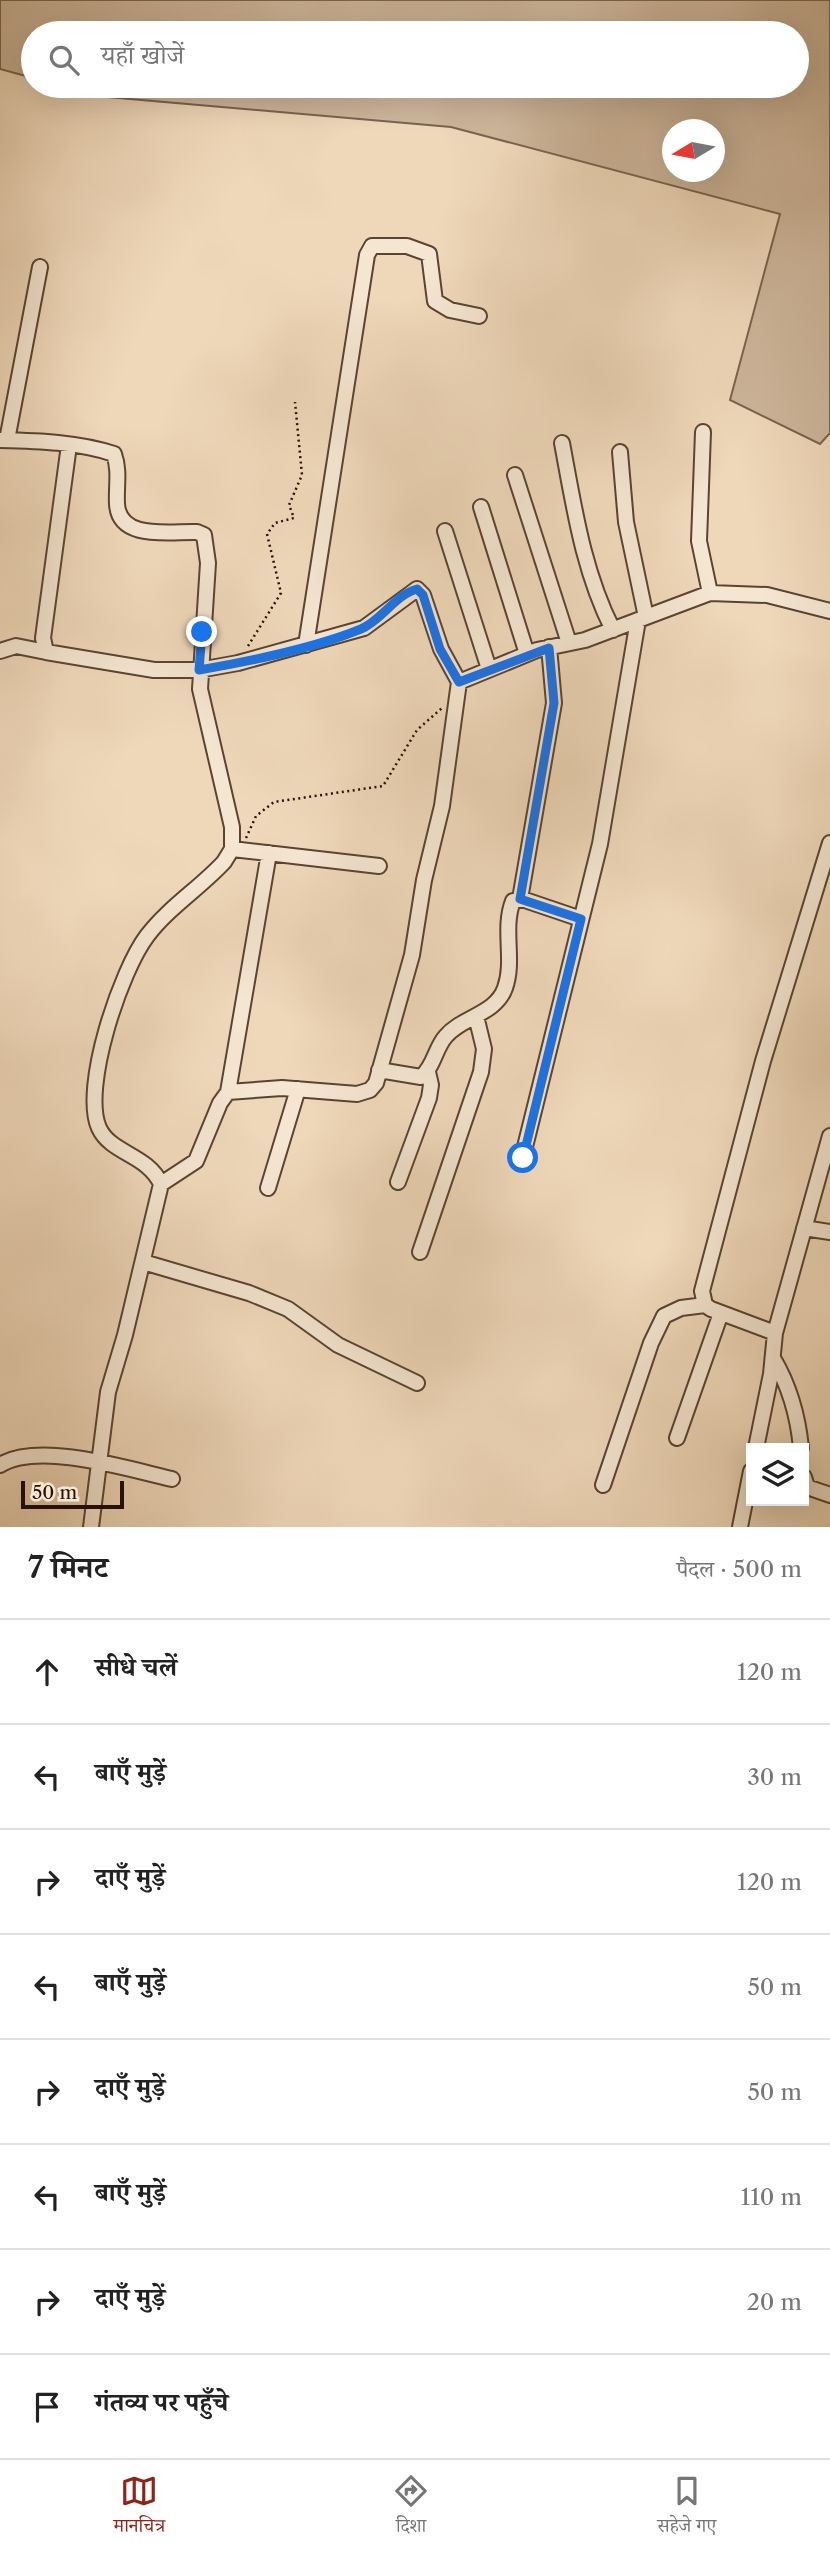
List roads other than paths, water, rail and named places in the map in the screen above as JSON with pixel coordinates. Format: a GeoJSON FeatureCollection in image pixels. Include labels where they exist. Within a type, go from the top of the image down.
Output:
{"type":"FeatureCollection","features":[{"type":"Feature","properties":{"kind":"street"},"geometry":{"type":"LineString","coordinates":[[306,645],[367,255],[372,246],[407,246],[429,254],[435,301],[450,310],[479,316]]}},
{"type":"Feature","properties":{"kind":"street"},"geometry":{"type":"LineString","coordinates":[[40,267],[3,440],[69,445],[114,454],[118,465],[119,515],[133,529],[204,535],[208,563],[199,670],[205,718],[232,827],[232,849],[217,870],[146,936],[133,959],[100,1050],[95,1106],[99,1127],[104,1137],[139,1158],[155,1172],[161,1184],[143,1262],[107,1392],[91,1527]]}},
{"type":"Feature","properties":{"kind":"street"},"geometry":{"type":"LineString","coordinates":[[703,432],[699,541],[710,593]]}},
{"type":"Feature","properties":{"kind":"street"},"geometry":{"type":"LineString","coordinates":[[562,443],[583,555],[600,606],[612,630]]}},
{"type":"Feature","properties":{"kind":"street"},"geometry":{"type":"LineString","coordinates":[[46,652],[43,638],[69,445]]}},
{"type":"Feature","properties":{"kind":"street"},"geometry":{"type":"LineString","coordinates":[[523,1158],[581,919],[619,745],[642,619],[626,522],[620,452]]}},
{"type":"Feature","properties":{"kind":"street"},"geometry":{"type":"LineString","coordinates":[[515,475],[569,643]]}},
{"type":"Feature","properties":{"kind":"street"},"geometry":{"type":"LineString","coordinates":[[481,507],[527,654]]}},
{"type":"Feature","properties":{"kind":"street"},"geometry":{"type":"LineString","coordinates":[[446,530],[489,669]]}},
{"type":"Feature","properties":{"kind":"street"},"geometry":{"type":"LineString","coordinates":[[0,651],[16,646],[154,670],[199,670],[238,663],[364,628],[406,595],[420,590],[440,649],[458,683],[442,806],[424,880],[412,956],[376,1083],[370,1090],[358,1094],[298,1089],[228,1092]]}},
{"type":"Feature","properties":{"kind":"street"},"geometry":{"type":"LineString","coordinates":[[458,683],[527,654],[612,630],[710,593],[766,595],[830,611]]}},
{"type":"Feature","properties":{"kind":"street"},"geometry":{"type":"LineString","coordinates":[[520,899],[554,703],[549,648]]}},
{"type":"Feature","properties":{"kind":"street"},"geometry":{"type":"LineString","coordinates":[[705,1305],[702,1297],[705,1280],[763,1061],[826,871],[830,843]]}},
{"type":"Feature","properties":{"kind":"street"},"geometry":{"type":"LineString","coordinates":[[232,849],[379,866]]}},
{"type":"Feature","properties":{"kind":"street"},"geometry":{"type":"LineString","coordinates":[[161,1184],[196,1161],[220,1102],[228,1092],[269,853]]}},
{"type":"Feature","properties":{"kind":"street"},"geometry":{"type":"LineString","coordinates":[[398,1182],[429,1098],[428,1072],[445,1037],[498,1000],[505,989],[509,963],[509,910],[513,901],[520,899],[581,919]]}},
{"type":"Feature","properties":{"kind":"street"},"geometry":{"type":"LineString","coordinates":[[420,1252],[481,1072],[484,1049],[476,1016]]}},
{"type":"Feature","properties":{"kind":"street"},"geometry":{"type":"LineString","coordinates":[[379,1070],[412,1078],[421,1077],[428,1072]]}},
{"type":"Feature","properties":{"kind":"street"},"geometry":{"type":"LineString","coordinates":[[268,1188],[298,1089]]}},
{"type":"Feature","properties":{"kind":"street"},"geometry":{"type":"LineString","coordinates":[[757,1443],[775,1333],[830,1136]]}},
{"type":"Feature","properties":{"kind":"street"},"geometry":{"type":"LineString","coordinates":[[804,1228],[830,1232]]}},
{"type":"Feature","properties":{"kind":"street"},"geometry":{"type":"LineString","coordinates":[[143,1262],[249,1293],[288,1308],[338,1345],[417,1383]]}},
{"type":"Feature","properties":{"kind":"street"},"geometry":{"type":"LineString","coordinates":[[604,1485],[651,1343],[664,1316],[681,1308],[705,1305],[775,1333]]}},
{"type":"Feature","properties":{"kind":"street"},"geometry":{"type":"LineString","coordinates":[[677,1438],[721,1313]]}},
{"type":"Feature","properties":{"kind":"street"},"geometry":{"type":"LineString","coordinates":[[773,1358],[786,1380],[800,1443]]}},
{"type":"Feature","properties":{"kind":"street"},"geometry":{"type":"LineString","coordinates":[[0,1465],[9,1460],[37,1455],[99,1463],[172,1479]]}},
{"type":"Feature","properties":{"kind":"street"},"geometry":{"type":"LineString","coordinates":[[809,1488],[830,1495]]}},
{"type":"Feature","properties":{"kind":"street"},"geometry":{"type":"LineString","coordinates":[[740,1527],[746,1496]]}}]}
